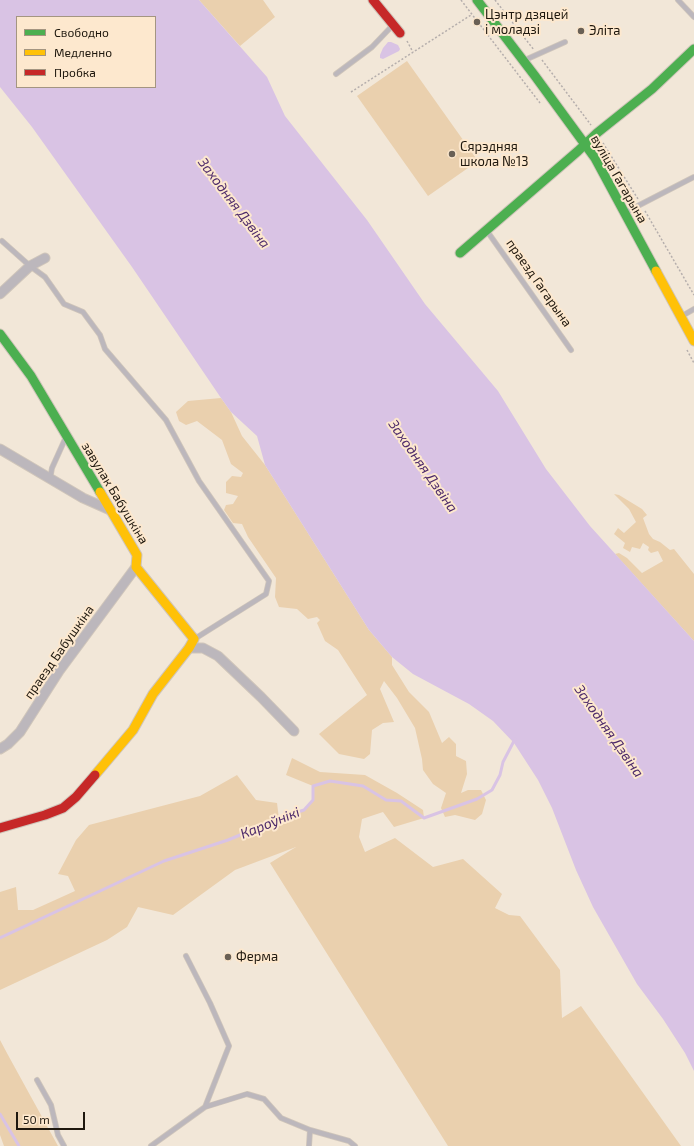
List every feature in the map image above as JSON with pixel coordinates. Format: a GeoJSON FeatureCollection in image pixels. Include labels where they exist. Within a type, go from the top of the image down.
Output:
{"type":"FeatureCollection","features":[{"type":"Feature","properties":{"kind":"street"},"geometry":{"type":"LineString","coordinates":[[373,0],[400,33]]}},
{"type":"Feature","properties":{"kind":"street","name":"вуліца Гагарына"},"geometry":{"type":"LineString","coordinates":[[480,4],[595,158],[694,341]]}},
{"type":"Feature","properties":{"kind":"street"},"geometry":{"type":"LineString","coordinates":[[460,253],[597,133],[652,89],[694,49]]}},
{"type":"Feature","properties":{"kind":"street"},"geometry":{"type":"LineString","coordinates":[[0,294],[30,266],[45,258]]}},
{"type":"Feature","properties":{"kind":"street","name":"завулак Бабушкіна"},"geometry":{"type":"LineString","coordinates":[[0,334],[31,376],[137,555],[136,567],[194,639]]}},
{"type":"Feature","properties":{"kind":"street"},"geometry":{"type":"LineString","coordinates":[[0,449],[83,498],[110,510]]}},
{"type":"Feature","properties":{"kind":"street","name":"праезд Бабушкіна"},"geometry":{"type":"LineString","coordinates":[[0,749],[8,744],[20,732],[59,671],[136,567]]}},
{"type":"Feature","properties":{"kind":"street"},"geometry":{"type":"LineString","coordinates":[[0,828],[62,808],[76,797],[133,730],[160,684],[190,648],[194,639]]}},
{"type":"Feature","properties":{"kind":"street"},"geometry":{"type":"LineString","coordinates":[[190,648],[203,648],[218,656],[294,731]]}},
{"type":"Feature","properties":{"kind":"lane"},"geometry":{"type":"LineString","coordinates":[[678,0],[694,17]]}},
{"type":"Feature","properties":{"kind":"lane"},"geometry":{"type":"LineString","coordinates":[[336,74],[372,47],[393,24]]}},
{"type":"Feature","properties":{"kind":"lane"},"geometry":{"type":"LineString","coordinates":[[523,61],[566,42]]}},
{"type":"Feature","properties":{"kind":"lane"},"geometry":{"type":"LineString","coordinates":[[624,213],[694,177]]}},
{"type":"Feature","properties":{"kind":"lane","name":"праезд Гагарына"},"geometry":{"type":"LineString","coordinates":[[486,230],[571,350]]}},
{"type":"Feature","properties":{"kind":"lane"},"geometry":{"type":"LineString","coordinates":[[2,241],[30,266],[45,276],[64,304],[83,312],[100,335],[105,349],[166,420],[199,481],[269,581],[266,594],[194,639]]}},
{"type":"Feature","properties":{"kind":"lane"},"geometry":{"type":"LineString","coordinates":[[681,317],[694,309]]}},
{"type":"Feature","properties":{"kind":"lane"},"geometry":{"type":"LineString","coordinates":[[50,479],[52,468],[66,436]]}},
{"type":"Feature","properties":{"kind":"lane"},"geometry":{"type":"LineString","coordinates":[[186,956],[210,1003],[229,1046],[205,1107]]}},
{"type":"Feature","properties":{"kind":"lane"},"geometry":{"type":"LineString","coordinates":[[37,1080],[51,1105],[58,1135],[64,1146]]}},
{"type":"Feature","properties":{"kind":"lane"},"geometry":{"type":"LineString","coordinates":[[151,1146],[205,1107],[247,1094],[264,1099],[281,1118],[310,1130],[348,1141],[355,1146]]}},
{"type":"Feature","properties":{"kind":"lane"},"geometry":{"type":"LineString","coordinates":[[309,1146],[310,1130]]}},
{"type":"Feature","properties":{"kind":"path"},"geometry":{"type":"LineString","coordinates":[[461,0],[543,108]]}},
{"type":"Feature","properties":{"kind":"path"},"geometry":{"type":"LineString","coordinates":[[350,92],[472,14],[480,4]]}},
{"type":"Feature","properties":{"kind":"path"},"geometry":{"type":"LineString","coordinates":[[687,349],[694,363]]}},
{"type":"Feature","properties":{"kind":"shaded area"},"geometry":{"type":"Polygon","coordinates":[[[199,0],[263,0],[275,17],[240,46],[199,0]]]}},
{"type":"Feature","properties":{"kind":"shaded area"},"geometry":{"type":"Polygon","coordinates":[[[407,61],[478,161],[428,196],[357,96],[407,61]]]}},
{"type":"Feature","properties":{"kind":"shaded area"},"geometry":{"type":"Polygon","coordinates":[[[221,398],[231,412],[242,436],[265,465],[369,630],[392,657],[392,665],[409,692],[429,712],[442,743],[449,737],[456,744],[456,756],[466,761],[467,774],[461,793],[468,790],[481,790],[486,800],[482,814],[475,820],[455,815],[445,817],[441,808],[446,793],[433,784],[423,770],[415,728],[397,698],[384,681],[380,689],[394,722],[383,723],[372,730],[370,754],[364,759],[339,754],[319,734],[367,695],[338,650],[325,641],[317,623],[320,620],[317,617],[308,619],[297,609],[279,607],[275,597],[276,578],[248,537],[242,524],[233,523],[224,510],[226,505],[233,504],[238,496],[226,493],[226,482],[232,476],[241,477],[243,473],[231,464],[222,440],[197,421],[186,425],[179,421],[176,412],[188,401],[221,398]]]}},
{"type":"Feature","properties":{"kind":"shaded area"},"geometry":{"type":"Polygon","coordinates":[[[614,494],[619,495],[642,509],[647,515],[643,518],[649,534],[653,539],[660,542],[670,550],[674,549],[694,574],[694,641],[615,554],[619,553],[627,558],[642,573],[663,561],[658,551],[651,553],[648,550],[649,547],[643,543],[640,549],[632,547],[630,552],[623,548],[625,543],[614,534],[618,528],[624,533],[636,522],[629,509],[614,494]]]}},
{"type":"Feature","properties":{"kind":"shaded area"},"geometry":{"type":"Polygon","coordinates":[[[292,758],[320,772],[365,775],[423,810],[424,818],[394,827],[383,812],[362,819],[359,837],[365,852],[395,838],[433,867],[463,859],[502,894],[495,908],[509,915],[520,916],[560,970],[562,1018],[581,1006],[681,1146],[448,1146],[270,863],[296,847],[235,870],[173,915],[138,907],[127,927],[107,940],[0,990],[0,892],[16,887],[18,910],[33,910],[75,891],[68,876],[58,874],[76,840],[89,825],[200,796],[237,775],[256,800],[277,803],[279,819],[304,810],[313,800],[313,786],[286,775],[292,758]]]}},
{"type":"Feature","properties":{"kind":"shaded area"},"geometry":{"type":"Polygon","coordinates":[[[0,1040],[58,1146],[4,1146],[0,1135],[0,1040]]]}},
{"type":"Feature","properties":{"kind":"water","name":"Заходняя Дзвіна"},"geometry":{"type":"Polygon","coordinates":[[[0,0],[199,0],[267,77],[285,116],[367,220],[425,304],[498,391],[546,469],[590,526],[694,641],[694,1071],[685,1053],[663,1019],[637,984],[593,907],[576,870],[552,808],[538,780],[514,743],[493,721],[469,704],[413,674],[392,657],[369,630],[265,465],[257,436],[231,412],[132,267],[32,127],[0,87],[0,0]]]}},
{"type":"Feature","properties":{"kind":"water"},"geometry":{"type":"Polygon","coordinates":[[[388,42],[398,45],[400,49],[399,51],[383,59],[380,58],[383,48],[388,42]]]}},
{"type":"Feature","properties":{"kind":"waterway","name":"Кароўнікі"},"geometry":{"type":"LineString","coordinates":[[0,938],[164,861],[228,840],[304,810],[313,800],[313,786],[330,781],[363,786],[386,800],[401,801],[424,818],[477,799],[492,790],[500,775],[503,762],[515,739]]}},
{"type":"Feature","properties":{"kind":"waterway"},"geometry":{"type":"LineString","coordinates":[[0,1114],[19,1146]]}},
{"type":"Feature","properties":{"kind":"traffic: fast"},"geometry":{"type":"LineString","coordinates":[[477,0],[595,158],[656,271]]}},
{"type":"Feature","properties":{"kind":"traffic: fast"},"geometry":{"type":"LineString","coordinates":[[460,253],[597,133],[652,89],[694,49]]}},
{"type":"Feature","properties":{"kind":"traffic: fast"},"geometry":{"type":"LineString","coordinates":[[0,334],[31,376],[100,492]]}},
{"type":"Feature","properties":{"kind":"traffic: slow"},"geometry":{"type":"LineString","coordinates":[[656,271],[694,341]]}},
{"type":"Feature","properties":{"kind":"traffic: slow"},"geometry":{"type":"LineString","coordinates":[[95,775],[133,730],[153,694],[189,648],[194,639],[136,567],[137,555],[100,492]]}},
{"type":"Feature","properties":{"kind":"traffic: jam"},"geometry":{"type":"LineString","coordinates":[[373,0],[400,33]]}},
{"type":"Feature","properties":{"kind":"traffic: jam"},"geometry":{"type":"LineString","coordinates":[[0,828],[45,815],[63,808],[76,797],[95,775]]}},
{"type":"Feature","properties":{"kind":"place","name":"Цэнтр дзяцей і моладзі"},"geometry":{"type":"Point","coordinates":[477,22]}},
{"type":"Feature","properties":{"kind":"place","name":"Эліта"},"geometry":{"type":"Point","coordinates":[581,31]}},
{"type":"Feature","properties":{"kind":"place","name":"Сярэдняя школа №13"},"geometry":{"type":"Point","coordinates":[452,154]}},
{"type":"Feature","properties":{"kind":"place","name":"Ферма"},"geometry":{"type":"Point","coordinates":[228,957]}}]}
